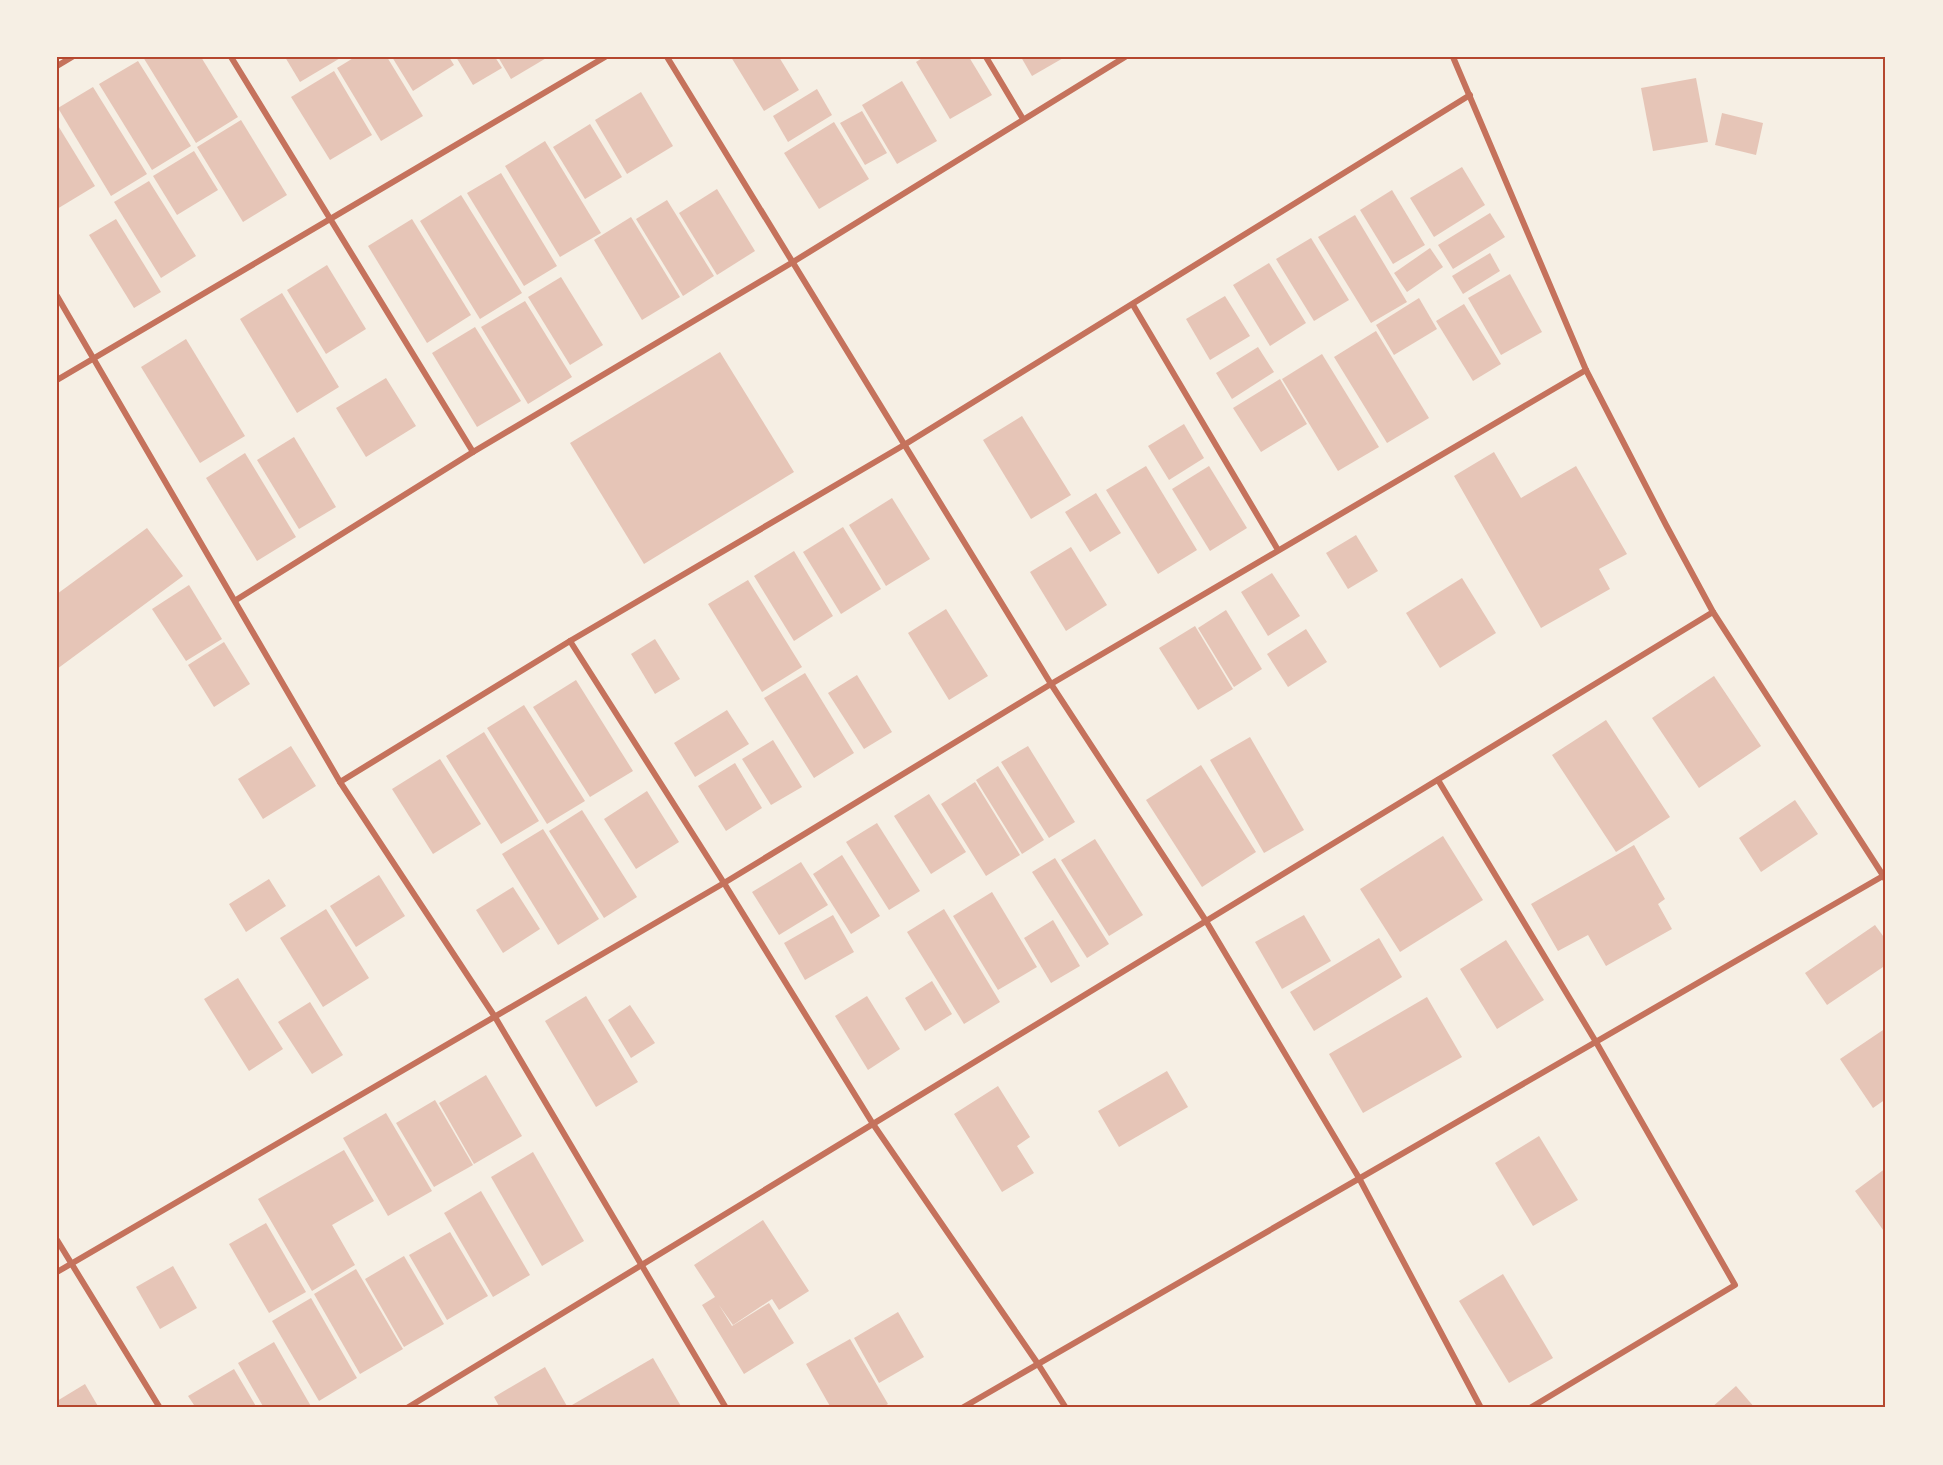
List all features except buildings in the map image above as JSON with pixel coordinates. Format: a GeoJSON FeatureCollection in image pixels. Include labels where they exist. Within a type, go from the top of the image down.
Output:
{"type":"FeatureCollection","features":[{"type":"Feature","properties":{"kind":"street"},"geometry":{"type":"LineString","coordinates":[[57,66],[72,57]]}},
{"type":"Feature","properties":{"kind":"street"},"geometry":{"type":"LineString","coordinates":[[231,57],[473,452]]}},
{"type":"Feature","properties":{"kind":"street"},"geometry":{"type":"LineString","coordinates":[[57,380],[605,57]]}},
{"type":"Feature","properties":{"kind":"street"},"geometry":{"type":"LineString","coordinates":[[668,57],[1051,684],[1206,921],[1359,1178],[1481,1408]]}},
{"type":"Feature","properties":{"kind":"street"},"geometry":{"type":"LineString","coordinates":[[986,57],[1023,119]]}},
{"type":"Feature","properties":{"kind":"street"},"geometry":{"type":"LineString","coordinates":[[236,600],[473,452],[794,262],[1125,57]]}},
{"type":"Feature","properties":{"kind":"street"},"geometry":{"type":"LineString","coordinates":[[962,1408],[1885,878],[1713,612],[1586,370],[1453,57]]}},
{"type":"Feature","properties":{"kind":"street"},"geometry":{"type":"LineString","coordinates":[[340,782],[570,641],[904,446],[1470,95]]}},
{"type":"Feature","properties":{"kind":"street"},"geometry":{"type":"LineString","coordinates":[[57,296],[340,782],[495,1017],[726,1408]]}},
{"type":"Feature","properties":{"kind":"street"},"geometry":{"type":"LineString","coordinates":[[1133,305],[1278,550]]}},
{"type":"Feature","properties":{"kind":"street"},"geometry":{"type":"LineString","coordinates":[[57,1272],[724,883],[1051,684],[1586,370]]}},
{"type":"Feature","properties":{"kind":"street"},"geometry":{"type":"LineString","coordinates":[[407,1408],[1713,612]]}},
{"type":"Feature","properties":{"kind":"street"},"geometry":{"type":"LineString","coordinates":[[570,641],[724,883],[873,1124],[1066,1408]]}},
{"type":"Feature","properties":{"kind":"street"},"geometry":{"type":"LineString","coordinates":[[1438,780],[1596,1042],[1735,1285],[1530,1408]]}},
{"type":"Feature","properties":{"kind":"street"},"geometry":{"type":"LineString","coordinates":[[57,1240],[160,1408]]}}]}
